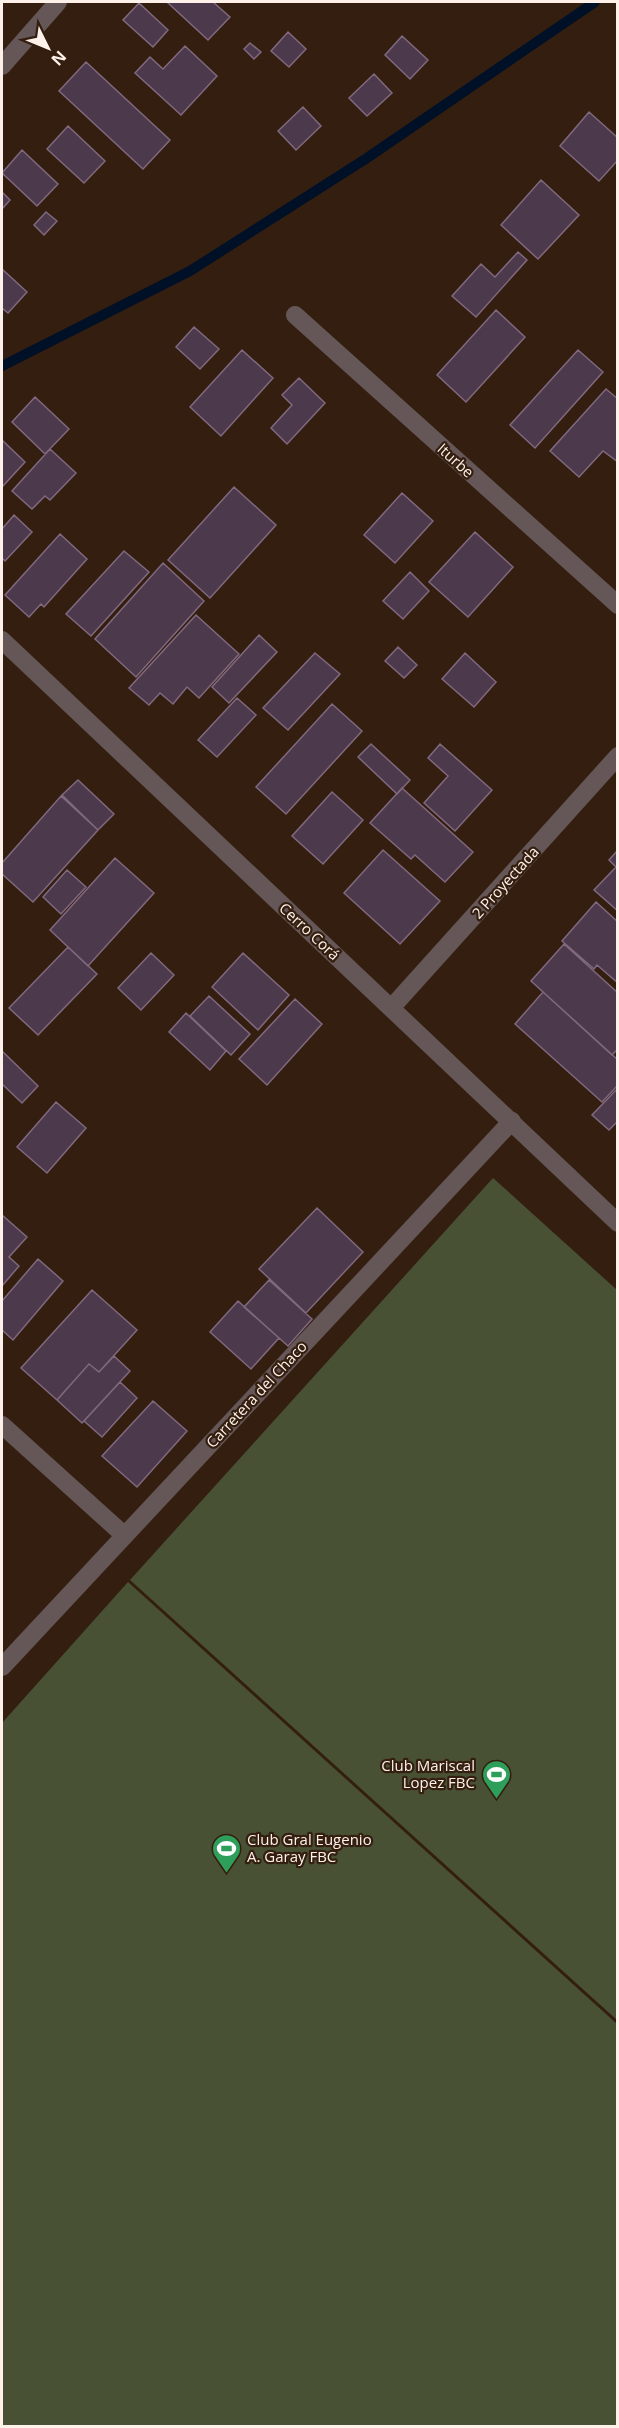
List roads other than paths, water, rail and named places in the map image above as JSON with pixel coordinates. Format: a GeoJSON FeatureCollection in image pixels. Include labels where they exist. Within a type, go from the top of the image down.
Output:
{"type":"FeatureCollection","features":[{"type":"Feature","properties":{"kind":"street"},"geometry":{"type":"LineString","coordinates":[[2,66],[58,2]]}},
{"type":"Feature","properties":{"kind":"street","name":"Iturbe"},"geometry":{"type":"LineString","coordinates":[[296,315],[618,605]]}},
{"type":"Feature","properties":{"kind":"street","name":"Cerro Corá"},"geometry":{"type":"LineString","coordinates":[[2,640],[512,1120],[618,1223]]}},
{"type":"Feature","properties":{"kind":"street","name":"2 Proyectada"},"geometry":{"type":"LineString","coordinates":[[392,1007],[618,756]]}},
{"type":"Feature","properties":{"kind":"street","name":"Carretera del Chaco"},"geometry":{"type":"LineString","coordinates":[[2,1667],[512,1120]]}},
{"type":"Feature","properties":{"kind":"street"},"geometry":{"type":"LineString","coordinates":[[2,1425],[124,1535]]}},
{"type":"Feature","properties":{"kind":"waterway"},"geometry":{"type":"LineString","coordinates":[[2,366],[190,271],[367,158],[595,2]]}},
{"type":"Feature","properties":{"kind":"place","name":"Club Mariscal Lopez FBC"},"geometry":{"type":"Point","coordinates":[496,1800]}},
{"type":"Feature","properties":{"kind":"place","name":"Club Gral Eugenio A. Garay FBC"},"geometry":{"type":"Point","coordinates":[226,1874]}}]}
